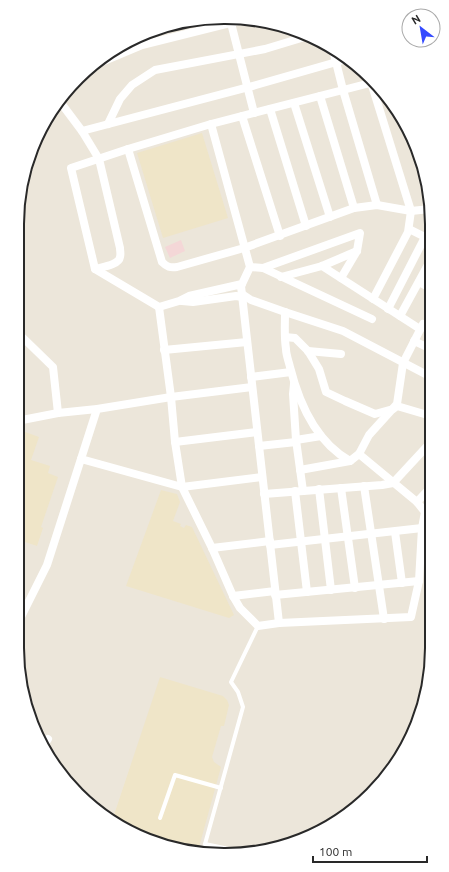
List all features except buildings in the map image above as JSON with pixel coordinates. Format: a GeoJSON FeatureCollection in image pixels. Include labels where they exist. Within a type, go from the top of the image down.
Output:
{"type":"FeatureCollection","features":[{"type":"Feature","properties":{"kind":"street"},"geometry":{"type":"LineString","coordinates":[[122,52],[142,45],[227,24]]}},
{"type":"Feature","properties":{"kind":"street"},"geometry":{"type":"LineString","coordinates":[[231,24],[254,113]]}},
{"type":"Feature","properties":{"kind":"street"},"geometry":{"type":"LineString","coordinates":[[108,124],[120,99],[132,85],[155,70],[265,49],[300,39]]}},
{"type":"Feature","properties":{"kind":"street"},"geometry":{"type":"LineString","coordinates":[[336,58],[343,90],[377,205]]}},
{"type":"Feature","properties":{"kind":"street"},"geometry":{"type":"LineString","coordinates":[[82,131],[341,61]]}},
{"type":"Feature","properties":{"kind":"street"},"geometry":{"type":"LineString","coordinates":[[242,284],[190,296],[179,301],[159,306],[95,270],[70,168],[211,124],[367,84]]}},
{"type":"Feature","properties":{"kind":"street"},"geometry":{"type":"LineString","coordinates":[[374,299],[408,232],[410,211],[376,93]]}},
{"type":"Feature","properties":{"kind":"street"},"geometry":{"type":"LineString","coordinates":[[320,96],[354,208]]}},
{"type":"Feature","properties":{"kind":"street"},"geometry":{"type":"LineString","coordinates":[[294,103],[330,217]]}},
{"type":"Feature","properties":{"kind":"street"},"geometry":{"type":"LineString","coordinates":[[63,105],[82,131],[99,159],[121,255],[117,262],[95,270]]}},
{"type":"Feature","properties":{"kind":"street"},"geometry":{"type":"LineString","coordinates":[[270,109],[306,226]]}},
{"type":"Feature","properties":{"kind":"street"},"geometry":{"type":"LineString","coordinates":[[242,116],[280,236]]}},
{"type":"Feature","properties":{"kind":"street"},"geometry":{"type":"LineString","coordinates":[[211,124],[250,267],[241,286],[279,622]]}},
{"type":"Feature","properties":{"kind":"street"},"geometry":{"type":"LineString","coordinates":[[128,149],[162,262],[171,268],[244,248],[354,208],[377,205],[410,211],[425,210]]}},
{"type":"Feature","properties":{"kind":"street"},"geometry":{"type":"LineString","coordinates":[[409,229],[425,237]]}},
{"type":"Feature","properties":{"kind":"street"},"geometry":{"type":"LineString","coordinates":[[263,268],[360,233],[357,251],[341,278]]}},
{"type":"Feature","properties":{"kind":"street"},"geometry":{"type":"LineString","coordinates":[[388,309],[425,243]]}},
{"type":"Feature","properties":{"kind":"street"},"geometry":{"type":"LineString","coordinates":[[281,277],[322,266],[357,251]]}},
{"type":"Feature","properties":{"kind":"street"},"geometry":{"type":"LineString","coordinates":[[300,470],[350,461],[359,454],[369,435],[397,404],[403,363],[421,326],[388,309],[322,266]]}},
{"type":"Feature","properties":{"kind":"street"},"geometry":{"type":"LineString","coordinates":[[250,267],[263,268],[372,319]]}},
{"type":"Feature","properties":{"kind":"street"},"geometry":{"type":"LineString","coordinates":[[400,316],[425,271]]}},
{"type":"Feature","properties":{"kind":"street"},"geometry":{"type":"LineString","coordinates":[[419,282],[425,285]]}},
{"type":"Feature","properties":{"kind":"street"},"geometry":{"type":"LineString","coordinates":[[179,301],[193,302],[242,295],[251,300],[343,331],[425,374]]}},
{"type":"Feature","properties":{"kind":"street"},"geometry":{"type":"LineString","coordinates":[[159,306],[175,442],[182,487],[212,548],[233,596],[240,608],[258,626],[279,622],[411,617],[419,581],[422,528],[425,512],[417,502],[359,454]]}},
{"type":"Feature","properties":{"kind":"street"},"geometry":{"type":"LineString","coordinates":[[285,312],[286,349],[291,372],[310,420],[321,436],[342,456],[350,461]]}},
{"type":"Feature","properties":{"kind":"street"},"geometry":{"type":"LineString","coordinates":[[285,337],[295,338],[308,351],[319,369],[326,392],[376,414],[393,409],[396,406],[425,414]]}},
{"type":"Feature","properties":{"kind":"street"},"geometry":{"type":"LineString","coordinates":[[24,339],[53,367],[58,413]]}},
{"type":"Feature","properties":{"kind":"street"},"geometry":{"type":"LineString","coordinates":[[414,341],[425,346]]}},
{"type":"Feature","properties":{"kind":"street"},"geometry":{"type":"LineString","coordinates":[[164,350],[247,342]]}},
{"type":"Feature","properties":{"kind":"street"},"geometry":{"type":"LineString","coordinates":[[308,351],[342,354]]}},
{"type":"Feature","properties":{"kind":"street"},"geometry":{"type":"LineString","coordinates":[[251,377],[291,372]]}},
{"type":"Feature","properties":{"kind":"street"},"geometry":{"type":"LineString","coordinates":[[294,382],[293,394],[296,441],[300,470],[299,491],[301,542],[307,592]]}},
{"type":"Feature","properties":{"kind":"street"},"geometry":{"type":"LineString","coordinates":[[24,419],[170,397],[252,387]]}},
{"type":"Feature","properties":{"kind":"street"},"geometry":{"type":"LineString","coordinates":[[24,611],[48,565],[97,409]]}},
{"type":"Feature","properties":{"kind":"street"},"geometry":{"type":"LineString","coordinates":[[175,442],[257,432]]}},
{"type":"Feature","properties":{"kind":"street"},"geometry":{"type":"LineString","coordinates":[[259,446],[321,436]]}},
{"type":"Feature","properties":{"kind":"street"},"geometry":{"type":"LineString","coordinates":[[264,494],[393,483],[425,448]]}},
{"type":"Feature","properties":{"kind":"street"},"geometry":{"type":"LineString","coordinates":[[81,459],[182,487],[262,477]]}},
{"type":"Feature","properties":{"kind":"street"},"geometry":{"type":"LineString","coordinates":[[364,486],[384,619]]}},
{"type":"Feature","properties":{"kind":"street"},"geometry":{"type":"LineString","coordinates":[[341,488],[355,588]]}},
{"type":"Feature","properties":{"kind":"street"},"geometry":{"type":"LineString","coordinates":[[319,489],[331,590]]}},
{"type":"Feature","properties":{"kind":"street"},"geometry":{"type":"LineString","coordinates":[[417,502],[425,493]]}},
{"type":"Feature","properties":{"kind":"street"},"geometry":{"type":"LineString","coordinates":[[212,548],[301,542],[422,528]]}},
{"type":"Feature","properties":{"kind":"street"},"geometry":{"type":"LineString","coordinates":[[395,532],[402,583]]}},
{"type":"Feature","properties":{"kind":"street"},"geometry":{"type":"LineString","coordinates":[[233,596],[307,592],[419,581]]}},
{"type":"Feature","properties":{"kind":"lane"},"geometry":{"type":"LineString","coordinates":[[204,847],[243,707],[238,692],[231,682],[258,626]]}},
{"type":"Feature","properties":{"kind":"lane"},"geometry":{"type":"LineString","coordinates":[[160,818],[175,774],[221,788]]}},
{"type":"Feature","properties":{"kind":"lane"},"geometry":{"type":"LineString","coordinates":[[205,844],[224,848]]}},
{"type":"Feature","properties":{"kind":"shaded area"},"geometry":{"type":"Polygon","coordinates":[[[202,133],[228,218],[163,238],[137,153],[202,133]]]}},
{"type":"Feature","properties":{"kind":"shaded area"},"geometry":{"type":"Polygon","coordinates":[[[181,240],[185,251],[170,258],[165,247],[181,240]]]}},
{"type":"Feature","properties":{"kind":"shaded area"},"geometry":{"type":"Polygon","coordinates":[[[24,432],[39,437],[31,460],[50,466],[48,473],[58,477],[41,527],[43,528],[37,546],[24,542],[24,432]]]}},
{"type":"Feature","properties":{"kind":"shaded area"},"geometry":{"type":"Polygon","coordinates":[[[161,490],[177,494],[180,502],[173,521],[181,524],[180,526],[184,528],[186,525],[192,527],[234,615],[229,618],[126,586],[161,490]]]}},
{"type":"Feature","properties":{"kind":"shaded area"},"geometry":{"type":"Polygon","coordinates":[[[160,677],[223,696],[229,705],[224,726],[221,726],[212,757],[214,762],[221,767],[199,846],[173,841],[148,833],[114,815],[160,677]]]}}]}
